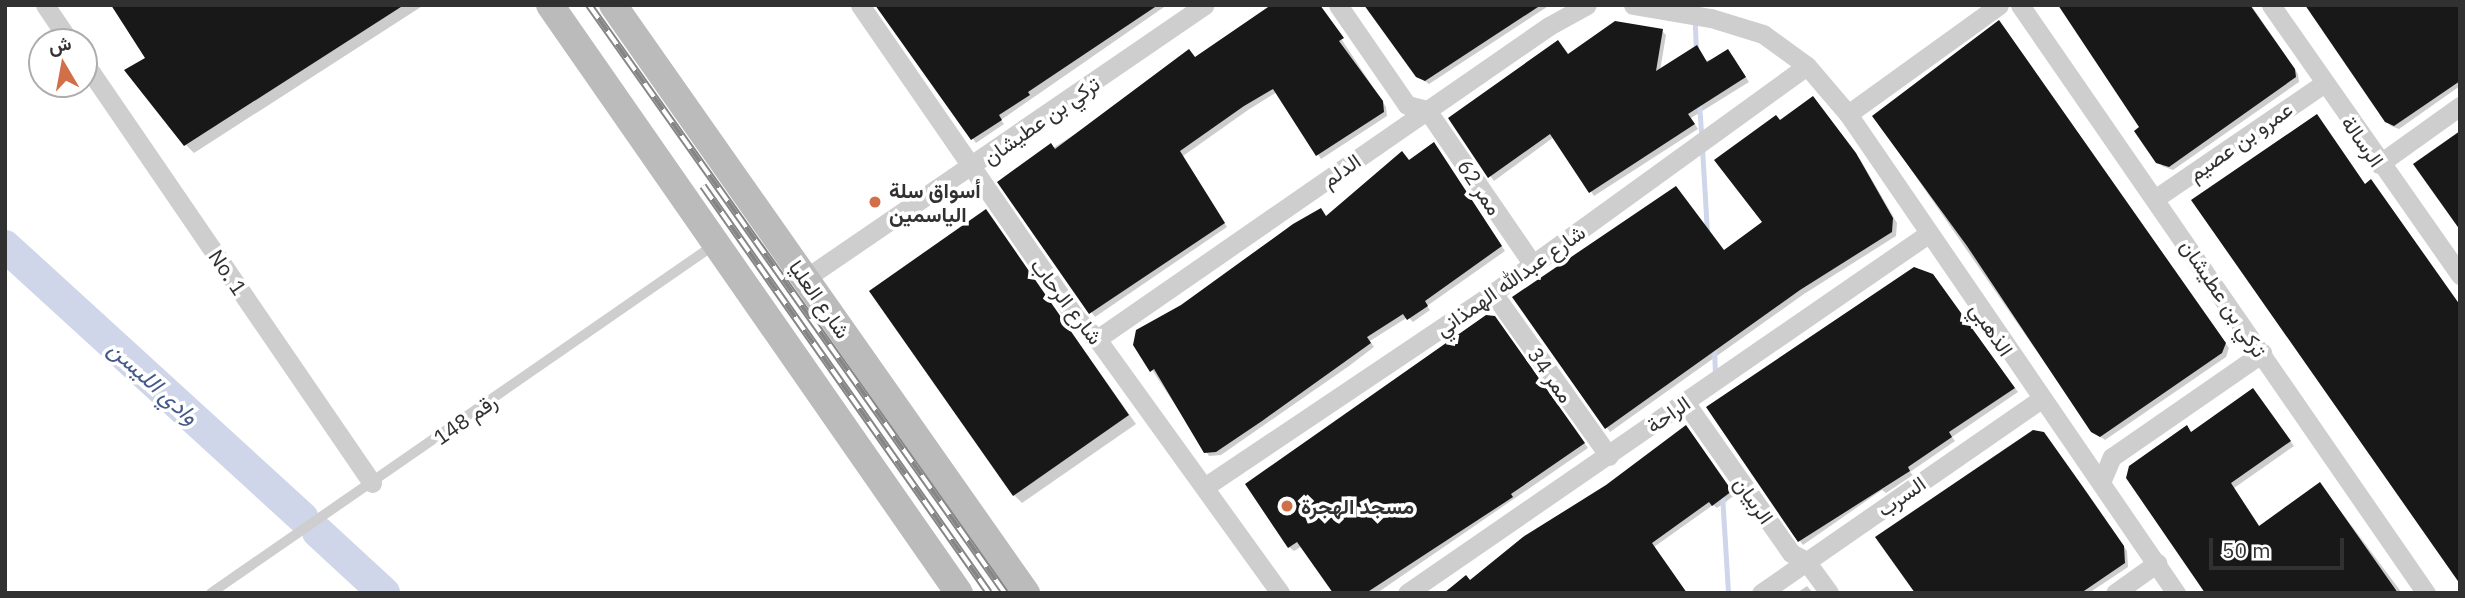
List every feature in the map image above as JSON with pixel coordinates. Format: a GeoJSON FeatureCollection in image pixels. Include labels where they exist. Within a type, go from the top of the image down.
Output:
{"type":"FeatureCollection","features":[{"type":"Feature","properties":{"kind":"main road"},"geometry":{"type":"LineString","coordinates":[[550,5],[959,593]]}},
{"type":"Feature","properties":{"kind":"main road","name":"شارع العليا"},"geometry":{"type":"LineString","coordinates":[[613,5],[1026,593]]}},
{"type":"Feature","properties":{"kind":"street"},"geometry":{"type":"LineString","coordinates":[[45,5],[61,28]]}},
{"type":"Feature","properties":{"kind":"street","name":"شارع الرحاب"},"geometry":{"type":"LineString","coordinates":[[860,5],[1075,317],[1097,339],[1206,486],[1280,593]]}},
{"type":"Feature","properties":{"kind":"street","name":"تركي بن عطيشان"},"geometry":{"type":"LineString","coordinates":[[806,278],[971,169],[1204,5]]}},
{"type":"Feature","properties":{"kind":"street"},"geometry":{"type":"LineString","coordinates":[[1339,5],[1406,105],[1427,110]]}},
{"type":"Feature","properties":{"kind":"street","name":"الدلم"},"geometry":{"type":"LineString","coordinates":[[1097,339],[1549,26],[1587,5]]}},
{"type":"Feature","properties":{"kind":"street"},"geometry":{"type":"LineString","coordinates":[[1633,5],[1713,12],[1763,34],[1807,66]]}},
{"type":"Feature","properties":{"kind":"street"},"geometry":{"type":"LineString","coordinates":[[1848,114],[1999,5]]}},
{"type":"Feature","properties":{"kind":"street","name":"تركي بن عطيشان"},"geometry":{"type":"LineString","coordinates":[[2020,5],[2157,198],[2426,593]]}},
{"type":"Feature","properties":{"kind":"street","name":"الرسالة"},"geometry":{"type":"LineString","coordinates":[[2271,5],[2379,164],[2460,275]]}},
{"type":"Feature","properties":{"kind":"street","name":"الذهبي"},"geometry":{"type":"LineString","coordinates":[[1807,66],[1848,114],[2040,400],[2102,480],[2176,593]]}},
{"type":"Feature","properties":{"kind":"street","name":"شارع عبدالله الهمذاني"},"geometry":{"type":"LineString","coordinates":[[1206,486],[1493,293],[1807,66]]}},
{"type":"Feature","properties":{"kind":"street","name":"No. 1"},"geometry":{"type":"LineString","coordinates":[[98,82],[372,483]]}},
{"type":"Feature","properties":{"kind":"street","name":"عمرو بن عصيم"},"geometry":{"type":"LineString","coordinates":[[2157,198],[2323,83]]}},
{"type":"Feature","properties":{"kind":"street"},"geometry":{"type":"LineString","coordinates":[[2379,164],[2460,106]]}},
{"type":"Feature","properties":{"kind":"street","name":"ممر 62"},"geometry":{"type":"LineString","coordinates":[[1427,110],[1533,265]]}},
{"type":"Feature","properties":{"kind":"street","name":"الراحة"},"geometry":{"type":"LineString","coordinates":[[1407,593],[1928,234]]}},
{"type":"Feature","properties":{"kind":"street","name":"ممر 34"},"geometry":{"type":"LineString","coordinates":[[1493,293],[1609,456]]}},
{"type":"Feature","properties":{"kind":"street"},"geometry":{"type":"LineString","coordinates":[[2102,480],[2112,457],[2262,352]]}},
{"type":"Feature","properties":{"kind":"street","name":"السرب"},"geometry":{"type":"LineString","coordinates":[[1761,593],[2040,400]]}},
{"type":"Feature","properties":{"kind":"street","name":"الربيان"},"geometry":{"type":"LineString","coordinates":[[1685,401],[1791,553],[1806,561],[1829,593]]}},
{"type":"Feature","properties":{"kind":"street"},"geometry":{"type":"LineString","coordinates":[[2115,593],[2157,563]]}},
{"type":"Feature","properties":{"kind":"lane","name":"رقم 148"},"geometry":{"type":"LineString","coordinates":[[211,593],[717,243]]}},
{"type":"Feature","properties":{"kind":"building"},"geometry":{"type":"Polygon","coordinates":[[[111,5],[404,5],[184,146],[124,70],[145,58],[111,5]]]}},
{"type":"Feature","properties":{"kind":"building"},"geometry":{"type":"Polygon","coordinates":[[[875,5],[1158,5],[1028,92],[1030,95],[999,115],[1002,120],[971,140],[875,5]]]}},
{"type":"Feature","properties":{"kind":"building"},"geometry":{"type":"Polygon","coordinates":[[[1271,5],[1320,5],[1344,38],[1339,41],[1383,101],[1384,112],[1316,156],[1273,89],[1244,106],[1180,151],[1225,223],[1089,314],[997,182],[1051,143],[1055,149],[1189,49],[1195,57],[1271,5]]]}},
{"type":"Feature","properties":{"kind":"building"},"geometry":{"type":"Polygon","coordinates":[[[1364,5],[1541,5],[1425,81],[1416,77],[1364,5]]]}},
{"type":"Feature","properties":{"kind":"building"},"geometry":{"type":"Polygon","coordinates":[[[2058,5],[2250,5],[2295,69],[2296,77],[2169,167],[2156,163],[2134,131],[2139,127],[2058,5]]]}},
{"type":"Feature","properties":{"kind":"building"},"geometry":{"type":"Polygon","coordinates":[[[2305,5],[2460,5],[2460,81],[2394,126],[2385,122],[2305,5]]]}},
{"type":"Feature","properties":{"kind":"building"},"geometry":{"type":"Polygon","coordinates":[[[1999,20],[2226,343],[2222,353],[2100,437],[2091,432],[1967,246],[1872,116],[1999,20]]]}},
{"type":"Feature","properties":{"kind":"building"},"geometry":{"type":"Polygon","coordinates":[[[1615,21],[1663,29],[1656,71],[1697,45],[1707,62],[1728,49],[1746,77],[1688,114],[1695,124],[1589,193],[1550,134],[1488,178],[1448,118],[1558,40],[1568,54],[1615,21]]]}},
{"type":"Feature","properties":{"kind":"building"},"geometry":{"type":"Polygon","coordinates":[[[1813,96],[1856,153],[1893,218],[1892,232],[1800,290],[1605,429],[1512,297],[1676,186],[1724,250],[1762,222],[1714,160],[1776,115],[1780,120],[1813,96]]]}},
{"type":"Feature","properties":{"kind":"building"},"geometry":{"type":"Polygon","coordinates":[[[2317,114],[2365,184],[2371,179],[2460,305],[2460,584],[2191,200],[2317,114]]]}},
{"type":"Feature","properties":{"kind":"building"},"geometry":{"type":"Polygon","coordinates":[[[2460,131],[2460,230],[2413,164],[2460,131]]]}},
{"type":"Feature","properties":{"kind":"building"},"geometry":{"type":"Polygon","coordinates":[[[1434,142],[1502,246],[1425,301],[1428,306],[1407,320],[1403,314],[1367,337],[1371,343],[1262,421],[1216,452],[1204,453],[1154,369],[1150,372],[1133,345],[1136,330],[1181,305],[1293,224],[1321,208],[1326,216],[1402,151],[1409,160],[1434,142]]]}},
{"type":"Feature","properties":{"kind":"building"},"geometry":{"type":"Polygon","coordinates":[[[986,209],[1129,415],[1013,496],[869,291],[986,209]]]}},
{"type":"Feature","properties":{"kind":"building"},"geometry":{"type":"Polygon","coordinates":[[[1914,267],[1933,274],[2015,388],[1949,432],[1952,437],[1908,467],[1910,471],[1798,542],[1706,407],[1914,267]]]}},
{"type":"Feature","properties":{"kind":"building"},"geometry":{"type":"Polygon","coordinates":[[[1486,315],[1495,316],[1585,443],[1511,494],[1513,497],[1366,593],[1333,593],[1297,542],[1288,548],[1245,484],[1486,315]]]}},
{"type":"Feature","properties":{"kind":"building"},"geometry":{"type":"Polygon","coordinates":[[[2253,388],[2291,441],[2231,483],[2259,526],[2320,482],[2398,593],[2205,593],[2126,478],[2129,466],[2187,425],[2191,432],[2253,388]]]}},
{"type":"Feature","properties":{"kind":"building"},"geometry":{"type":"Polygon","coordinates":[[[1686,425],[1732,491],[1712,506],[1709,502],[1652,543],[1687,593],[1444,593],[1466,575],[1470,580],[1523,537],[1606,485],[1686,425]]]}},
{"type":"Feature","properties":{"kind":"building"},"geometry":{"type":"Polygon","coordinates":[[[2033,430],[2044,432],[2124,546],[2125,563],[2081,593],[1915,593],[1875,537],[2033,430]]]}},
{"type":"Feature","properties":{"kind":"waterway"},"geometry":{"type":"LineString","coordinates":[[1694,5],[1696,51]]}},
{"type":"Feature","properties":{"kind":"waterway"},"geometry":{"type":"LineString","coordinates":[[1699,103],[1701,135]]}},
{"type":"Feature","properties":{"kind":"waterway"},"geometry":{"type":"LineString","coordinates":[[1702,148],[1707,233]]}},
{"type":"Feature","properties":{"kind":"waterway","name":"وادي الليسن"},"geometry":{"type":"LineString","coordinates":[[5,246],[303,518]]}},
{"type":"Feature","properties":{"kind":"waterway"},"geometry":{"type":"LineString","coordinates":[[1714,347],[1715,376]]}},
{"type":"Feature","properties":{"kind":"waterway"},"geometry":{"type":"LineString","coordinates":[[1722,494],[1728,593]]}},
{"type":"Feature","properties":{"kind":"waterway","name":"وادي الليسن"},"geometry":{"type":"LineString","coordinates":[[318,532],[384,593]]}},
{"type":"Feature","properties":{"kind":"railway"},"geometry":{"type":"LineString","coordinates":[[589,5],[1005,593]]}},
{"type":"Feature","properties":{"kind":"railway"},"geometry":{"type":"LineString","coordinates":[[703,186],[989,593]]}},
{"type":"Feature","properties":{"kind":"place","name":"أسواق سلة الياسمين"},"geometry":{"type":"Point","coordinates":[875,202]}},
{"type":"Feature","properties":{"kind":"place","name":"مسجد الهجرة"},"geometry":{"type":"Point","coordinates":[1287,506]}}]}
